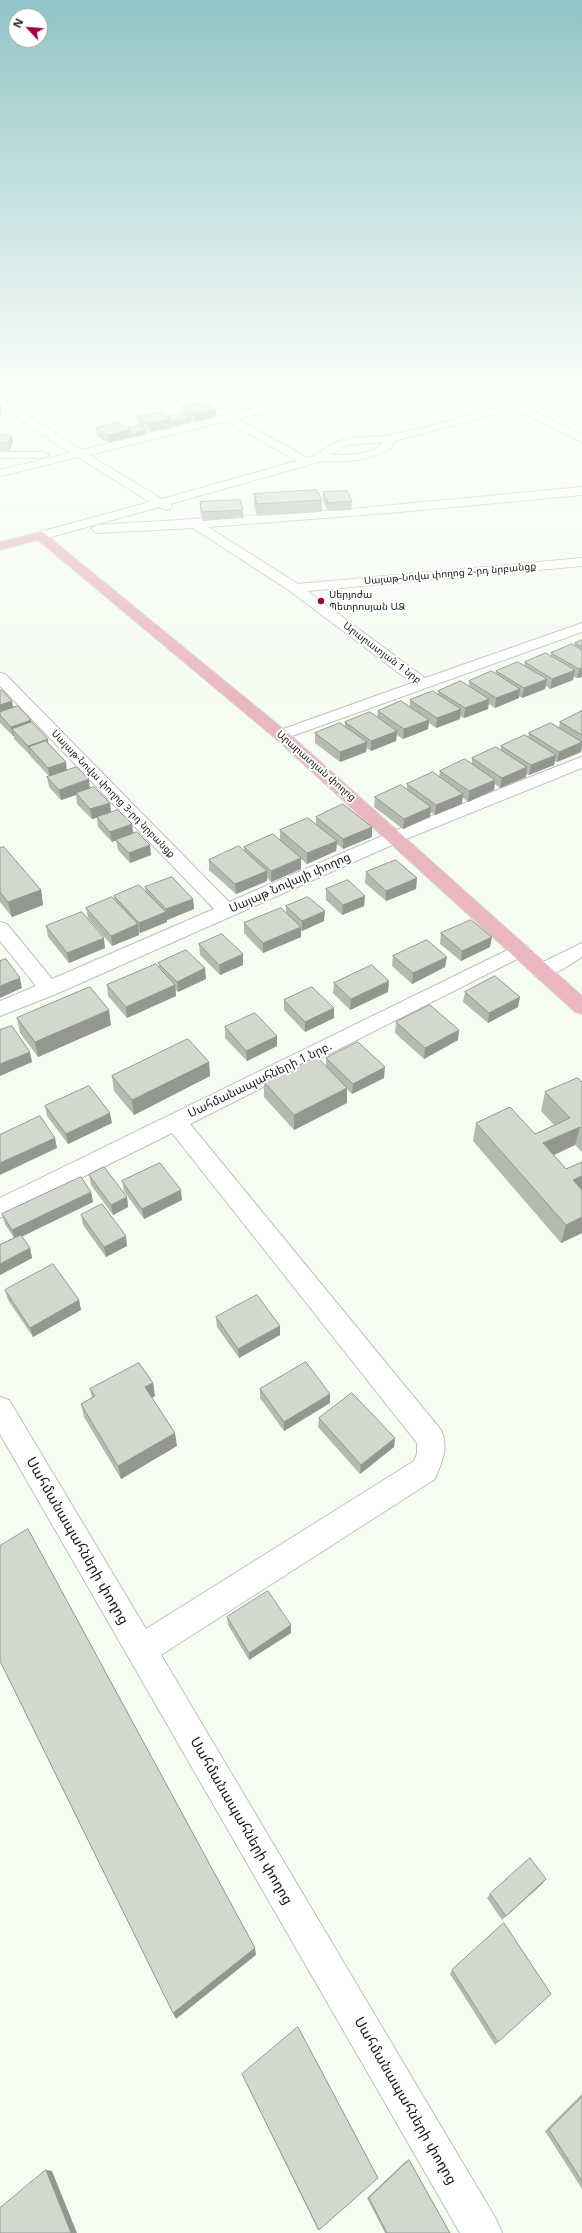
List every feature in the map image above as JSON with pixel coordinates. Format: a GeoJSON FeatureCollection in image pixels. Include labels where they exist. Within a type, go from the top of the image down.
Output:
{"type":"FeatureCollection","features":[{"type":"Feature","properties":{"kind":"main road"},"geometry":{"type":"LineString","coordinates":[[0,546],[40,536]]}},
{"type":"Feature","properties":{"kind":"main road","name":"Արարատյան փողոց"},"geometry":{"type":"LineString","coordinates":[[40,536],[281,736],[395,837],[582,1007]]}},
{"type":"Feature","properties":{"kind":"street","name":"Արարատյան 1 նրբ"},"geometry":{"type":"LineString","coordinates":[[140,490],[197,524],[295,588],[424,685]]}},
{"type":"Feature","properties":{"kind":"street"},"geometry":{"type":"LineString","coordinates":[[40,536],[202,490]]}},
{"type":"Feature","properties":{"kind":"street"},"geometry":{"type":"LineString","coordinates":[[59,530],[197,524],[349,514],[582,492]]}},
{"type":"Feature","properties":{"kind":"street","name":"Սայաթ-Նովա փողոց 2-րդ նրբանցք"},"geometry":{"type":"LineString","coordinates":[[295,588],[582,562]]}},
{"type":"Feature","properties":{"kind":"street"},"geometry":{"type":"LineString","coordinates":[[281,736],[582,627]]}},
{"type":"Feature","properties":{"kind":"street","name":"Սայաթ-Նովա փողոց 3-րդ նրբանցք"},"geometry":{"type":"LineString","coordinates":[[0,677],[227,911]]}},
{"type":"Feature","properties":{"kind":"street","name":"Սայաթ Նովայի փողոց"},"geometry":{"type":"LineString","coordinates":[[0,1009],[49,989],[395,837],[582,762]]}},
{"type":"Feature","properties":{"kind":"street"},"geometry":{"type":"LineString","coordinates":[[0,928],[49,989]]}},
{"type":"Feature","properties":{"kind":"street"},"geometry":{"type":"LineString","coordinates":[[542,971],[582,949]]}},
{"type":"Feature","properties":{"kind":"street","name":"Սահմանապահների 1 նրբ."},"geometry":{"type":"LineString","coordinates":[[0,1209],[520,950]]}},
{"type":"Feature","properties":{"kind":"street"},"geometry":{"type":"LineString","coordinates":[[141,1650],[425,1470],[431,1454],[431,1439],[175,1122]]}},
{"type":"Feature","properties":{"kind":"street","name":"Սահմանապահների փողոց"},"geometry":{"type":"LineString","coordinates":[[0,1409],[482,2233]]}},
{"type":"Feature","properties":{"kind":"building"},"geometry":{"type":"Polygon","coordinates":[[[317,490],[322,500],[257,504],[254,494],[317,490]]]}},
{"type":"Feature","properties":{"kind":"building"},"geometry":{"type":"Polygon","coordinates":[[[347,491],[352,501],[328,503],[323,492],[347,491]]]}},
{"type":"Feature","properties":{"kind":"building"},"geometry":{"type":"Polygon","coordinates":[[[240,500],[243,510],[202,512],[200,502],[240,500]]]}},
{"type":"Feature","properties":{"kind":"building"},"geometry":{"type":"Polygon","coordinates":[[[582,640],[582,647],[575,643],[582,640]]]}},
{"type":"Feature","properties":{"kind":"building"},"geometry":{"type":"Polygon","coordinates":[[[572,644],[582,650],[582,668],[579,669],[551,653],[572,644]]]}},
{"type":"Feature","properties":{"kind":"building"},"geometry":{"type":"Polygon","coordinates":[[[546,653],[575,670],[552,679],[525,662],[546,653]]]}},
{"type":"Feature","properties":{"kind":"building"},"geometry":{"type":"Polygon","coordinates":[[[518,662],[547,679],[524,688],[496,671],[518,662]]]}},
{"type":"Feature","properties":{"kind":"building"},"geometry":{"type":"Polygon","coordinates":[[[492,671],[520,689],[496,698],[469,681],[492,671]]]}},
{"type":"Feature","properties":{"kind":"building"},"geometry":{"type":"Polygon","coordinates":[[[461,681],[489,699],[465,708],[438,691],[461,681]]]}},
{"type":"Feature","properties":{"kind":"building"},"geometry":{"type":"Polygon","coordinates":[[[2,690],[12,701],[0,705],[0,691],[2,690]]]}},
{"type":"Feature","properties":{"kind":"building"},"geometry":{"type":"Polygon","coordinates":[[[433,691],[461,709],[437,718],[410,700],[433,691]]]}},
{"type":"Feature","properties":{"kind":"building"},"geometry":{"type":"Polygon","coordinates":[[[401,701],[429,720],[404,729],[378,711],[401,701]]]}},
{"type":"Feature","properties":{"kind":"building"},"geometry":{"type":"Polygon","coordinates":[[[18,706],[31,720],[11,727],[0,715],[0,712],[18,706]]]}},
{"type":"Feature","properties":{"kind":"building"},"geometry":{"type":"Polygon","coordinates":[[[582,711],[582,735],[560,722],[582,711]]]}},
{"type":"Feature","properties":{"kind":"building"},"geometry":{"type":"Polygon","coordinates":[[[370,712],[397,731],[371,741],[345,722],[370,712]]]}},
{"type":"Feature","properties":{"kind":"building"},"geometry":{"type":"Polygon","coordinates":[[[32,722],[48,739],[28,746],[12,729],[32,722]]]}},
{"type":"Feature","properties":{"kind":"building"},"geometry":{"type":"Polygon","coordinates":[[[340,723],[367,742],[340,752],[315,733],[340,723]]]}},
{"type":"Feature","properties":{"kind":"building"},"geometry":{"type":"Polygon","coordinates":[[[551,723],[582,742],[559,752],[529,733],[551,723]]]}},
{"type":"Feature","properties":{"kind":"building"},"geometry":{"type":"Polygon","coordinates":[[[525,735],[556,755],[531,765],[501,746],[525,735]]]}},
{"type":"Feature","properties":{"kind":"building"},"geometry":{"type":"Polygon","coordinates":[[[46,741],[66,762],[48,768],[29,747],[46,741]]]}},
{"type":"Feature","properties":{"kind":"building"},"geometry":{"type":"Polygon","coordinates":[[[496,747],[527,767],[502,778],[472,758],[496,747]]]}},
{"type":"Feature","properties":{"kind":"building"},"geometry":{"type":"Polygon","coordinates":[[[465,759],[495,780],[469,791],[440,771],[465,759]]]}},
{"type":"Feature","properties":{"kind":"building"},"geometry":{"type":"Polygon","coordinates":[[[77,767],[89,779],[59,790],[47,777],[77,767]]]}},
{"type":"Feature","properties":{"kind":"building"},"geometry":{"type":"Polygon","coordinates":[[[433,772],[463,794],[436,805],[407,784],[433,772]]]}},
{"type":"Feature","properties":{"kind":"building"},"geometry":{"type":"Polygon","coordinates":[[[401,785],[431,807],[404,819],[375,797],[401,785]]]}},
{"type":"Feature","properties":{"kind":"building"},"geometry":{"type":"Polygon","coordinates":[[[94,787],[110,803],[90,809],[76,793],[94,787]]]}},
{"type":"Feature","properties":{"kind":"building"},"geometry":{"type":"Polygon","coordinates":[[[343,804],[372,827],[343,839],[316,817],[343,804]]]}},
{"type":"Feature","properties":{"kind":"building"},"geometry":{"type":"Polygon","coordinates":[[[118,810],[132,824],[110,832],[97,817],[118,810]]]}},
{"type":"Feature","properties":{"kind":"building"},"geometry":{"type":"Polygon","coordinates":[[[308,818],[337,841],[307,853],[280,830],[308,818]]]}},
{"type":"Feature","properties":{"kind":"building"},"geometry":{"type":"Polygon","coordinates":[[[137,832],[150,845],[129,853],[116,840],[137,832]]]}},
{"type":"Feature","properties":{"kind":"building"},"geometry":{"type":"Polygon","coordinates":[[[273,834],[301,858],[271,871],[244,847],[273,834]]]}},
{"type":"Feature","properties":{"kind":"building"},"geometry":{"type":"Polygon","coordinates":[[[239,846],[267,871],[235,884],[209,860],[239,846]]]}},
{"type":"Feature","properties":{"kind":"building"},"geometry":{"type":"Polygon","coordinates":[[[4,847],[41,890],[8,902],[0,892],[0,848],[4,847]]]}},
{"type":"Feature","properties":{"kind":"building"},"geometry":{"type":"Polygon","coordinates":[[[396,860],[417,878],[386,891],[366,872],[396,860]]]}},
{"type":"Feature","properties":{"kind":"building"},"geometry":{"type":"Polygon","coordinates":[[[172,877],[193,899],[166,909],[145,887],[172,877]]]}},
{"type":"Feature","properties":{"kind":"building"},"geometry":{"type":"Polygon","coordinates":[[[348,880],[365,896],[343,905],[326,889],[348,880]]]}},
{"type":"Feature","properties":{"kind":"building"},"geometry":{"type":"Polygon","coordinates":[[[139,885],[166,912],[139,923],[114,896],[139,885]]]}},
{"type":"Feature","properties":{"kind":"building"},"geometry":{"type":"Polygon","coordinates":[[[112,897],[138,924],[111,936],[86,908],[112,897]]]}},
{"type":"Feature","properties":{"kind":"building"},"geometry":{"type":"Polygon","coordinates":[[[308,897],[325,911],[302,921],[286,906],[308,897]]]}},
{"type":"Feature","properties":{"kind":"building"},"geometry":{"type":"Polygon","coordinates":[[[281,908],[301,927],[263,943],[244,923],[281,908]]]}},
{"type":"Feature","properties":{"kind":"building"},"geometry":{"type":"Polygon","coordinates":[[[82,912],[104,938],[67,953],[46,926],[82,912]]]}},
{"type":"Feature","properties":{"kind":"building"},"geometry":{"type":"Polygon","coordinates":[[[471,920],[492,937],[462,951],[441,933],[471,920]]]}},
{"type":"Feature","properties":{"kind":"building"},"geometry":{"type":"Polygon","coordinates":[[[222,934],[243,954],[219,965],[199,944],[222,934]]]}},
{"type":"Feature","properties":{"kind":"building"},"geometry":{"type":"Polygon","coordinates":[[[427,940],[447,957],[413,973],[393,956],[427,940]]]}},
{"type":"Feature","properties":{"kind":"building"},"geometry":{"type":"Polygon","coordinates":[[[186,950],[205,968],[177,982],[158,963],[186,950]]]}},
{"type":"Feature","properties":{"kind":"building"},"geometry":{"type":"Polygon","coordinates":[[[6,959],[20,978],[0,986],[0,961],[6,959]]]}},
{"type":"Feature","properties":{"kind":"building"},"geometry":{"type":"Polygon","coordinates":[[[156,964],[175,985],[126,1007],[107,985],[156,964]]]}},
{"type":"Feature","properties":{"kind":"building"},"geometry":{"type":"Polygon","coordinates":[[[372,965],[389,981],[351,999],[334,983],[372,965]]]}},
{"type":"Feature","properties":{"kind":"building"},"geometry":{"type":"Polygon","coordinates":[[[495,976],[520,997],[489,1013],[465,992],[495,976]]]}},
{"type":"Feature","properties":{"kind":"building"},"geometry":{"type":"Polygon","coordinates":[[[90,987],[109,1010],[35,1042],[17,1018],[90,987]]]}},
{"type":"Feature","properties":{"kind":"building"},"geometry":{"type":"Polygon","coordinates":[[[312,987],[334,1008],[305,1022],[284,1000],[312,987]]]}},
{"type":"Feature","properties":{"kind":"building"},"geometry":{"type":"Polygon","coordinates":[[[430,1005],[459,1030],[425,1048],[396,1022],[430,1005]]]}},
{"type":"Feature","properties":{"kind":"building"},"geometry":{"type":"Polygon","coordinates":[[[255,1013],[277,1036],[246,1051],[225,1027],[255,1013]]]}},
{"type":"Feature","properties":{"kind":"building"},"geometry":{"type":"Polygon","coordinates":[[[12,1026],[30,1052],[0,1064],[0,1030],[12,1026]]]}},
{"type":"Feature","properties":{"kind":"building"},"geometry":{"type":"Polygon","coordinates":[[[188,1039],[209,1062],[132,1100],[112,1076],[188,1039]]]}},
{"type":"Feature","properties":{"kind":"building"},"geometry":{"type":"Polygon","coordinates":[[[358,1042],[385,1067],[353,1084],[326,1058],[358,1042]]]}},
{"type":"Feature","properties":{"kind":"building"},"geometry":{"type":"Polygon","coordinates":[[[317,1057],[347,1088],[294,1115],[264,1082],[317,1057]]]}},
{"type":"Feature","properties":{"kind":"building"},"geometry":{"type":"Polygon","coordinates":[[[578,1078],[582,1082],[582,1128],[580,1127],[543,1143],[566,1169],[582,1162],[582,1176],[573,1180],[582,1190],[582,1217],[566,1225],[476,1123],[510,1107],[535,1134],[570,1118],[545,1092],[578,1078]]]}},
{"type":"Feature","properties":{"kind":"building"},"geometry":{"type":"Polygon","coordinates":[[[89,1086],[110,1113],[66,1134],[45,1106],[89,1086]]]}},
{"type":"Feature","properties":{"kind":"building"},"geometry":{"type":"Polygon","coordinates":[[[40,1116],[55,1138],[0,1163],[0,1135],[40,1116]]]}},
{"type":"Feature","properties":{"kind":"building"},"geometry":{"type":"Polygon","coordinates":[[[160,1163],[181,1190],[142,1209],[122,1181],[160,1163]]]}},
{"type":"Feature","properties":{"kind":"building"},"geometry":{"type":"Polygon","coordinates":[[[104,1167],[127,1197],[111,1205],[89,1175],[104,1167]]]}},
{"type":"Feature","properties":{"kind":"building"},"geometry":{"type":"Polygon","coordinates":[[[81,1177],[91,1192],[12,1230],[2,1214],[81,1177]]]}},
{"type":"Feature","properties":{"kind":"building"},"geometry":{"type":"Polygon","coordinates":[[[102,1204],[126,1236],[104,1247],[81,1215],[102,1204]]]}},
{"type":"Feature","properties":{"kind":"building"},"geometry":{"type":"Polygon","coordinates":[[[21,1235],[30,1248],[0,1264],[0,1245],[21,1235]]]}},
{"type":"Feature","properties":{"kind":"building"},"geometry":{"type":"Polygon","coordinates":[[[53,1264],[79,1300],[30,1328],[5,1290],[53,1264]]]}},
{"type":"Feature","properties":{"kind":"building"},"geometry":{"type":"Polygon","coordinates":[[[257,1295],[280,1326],[238,1349],[216,1317],[257,1295]]]}},
{"type":"Feature","properties":{"kind":"building"},"geometry":{"type":"Polygon","coordinates":[[[306,1362],[330,1394],[284,1422],[260,1389],[306,1362]]]}},
{"type":"Feature","properties":{"kind":"building"},"geometry":{"type":"Polygon","coordinates":[[[139,1363],[153,1383],[145,1387],[175,1433],[118,1466],[81,1404],[95,1396],[90,1389],[139,1363]]]}},
{"type":"Feature","properties":{"kind":"building"},"geometry":{"type":"Polygon","coordinates":[[[352,1393],[395,1438],[361,1465],[319,1418],[352,1393]]]}},
{"type":"Feature","properties":{"kind":"building"},"geometry":{"type":"Polygon","coordinates":[[[28,1529],[255,1948],[173,2013],[0,1661],[0,1546],[28,1529]]]}},
{"type":"Feature","properties":{"kind":"building"},"geometry":{"type":"Polygon","coordinates":[[[268,1591],[291,1625],[249,1653],[227,1617],[268,1591]]]}},
{"type":"Feature","properties":{"kind":"building"},"geometry":{"type":"Polygon","coordinates":[[[530,1858],[546,1879],[506,1916],[490,1894],[530,1858]]]}},
{"type":"Feature","properties":{"kind":"building"},"geometry":{"type":"Polygon","coordinates":[[[504,1923],[551,1994],[498,2042],[452,1970],[504,1923]]]}},
{"type":"Feature","properties":{"kind":"building"},"geometry":{"type":"Polygon","coordinates":[[[298,2027],[378,2178],[319,2230],[242,2074],[298,2027]]]}},
{"type":"Feature","properties":{"kind":"building"},"geometry":{"type":"Polygon","coordinates":[[[582,2097],[582,2181],[549,2130],[582,2097]]]}},
{"type":"Feature","properties":{"kind":"building"},"geometry":{"type":"Polygon","coordinates":[[[409,2160],[450,2233],[387,2233],[369,2198],[409,2160]]]}},
{"type":"Feature","properties":{"kind":"building"},"geometry":{"type":"Polygon","coordinates":[[[46,2170],[71,2233],[0,2233],[0,2208],[46,2170]]]}},
{"type":"Feature","properties":{"kind":"place","name":"Սերյոժա Պետրոսյան ԱՁ"},"geometry":{"type":"Point","coordinates":[321,601]}}]}
